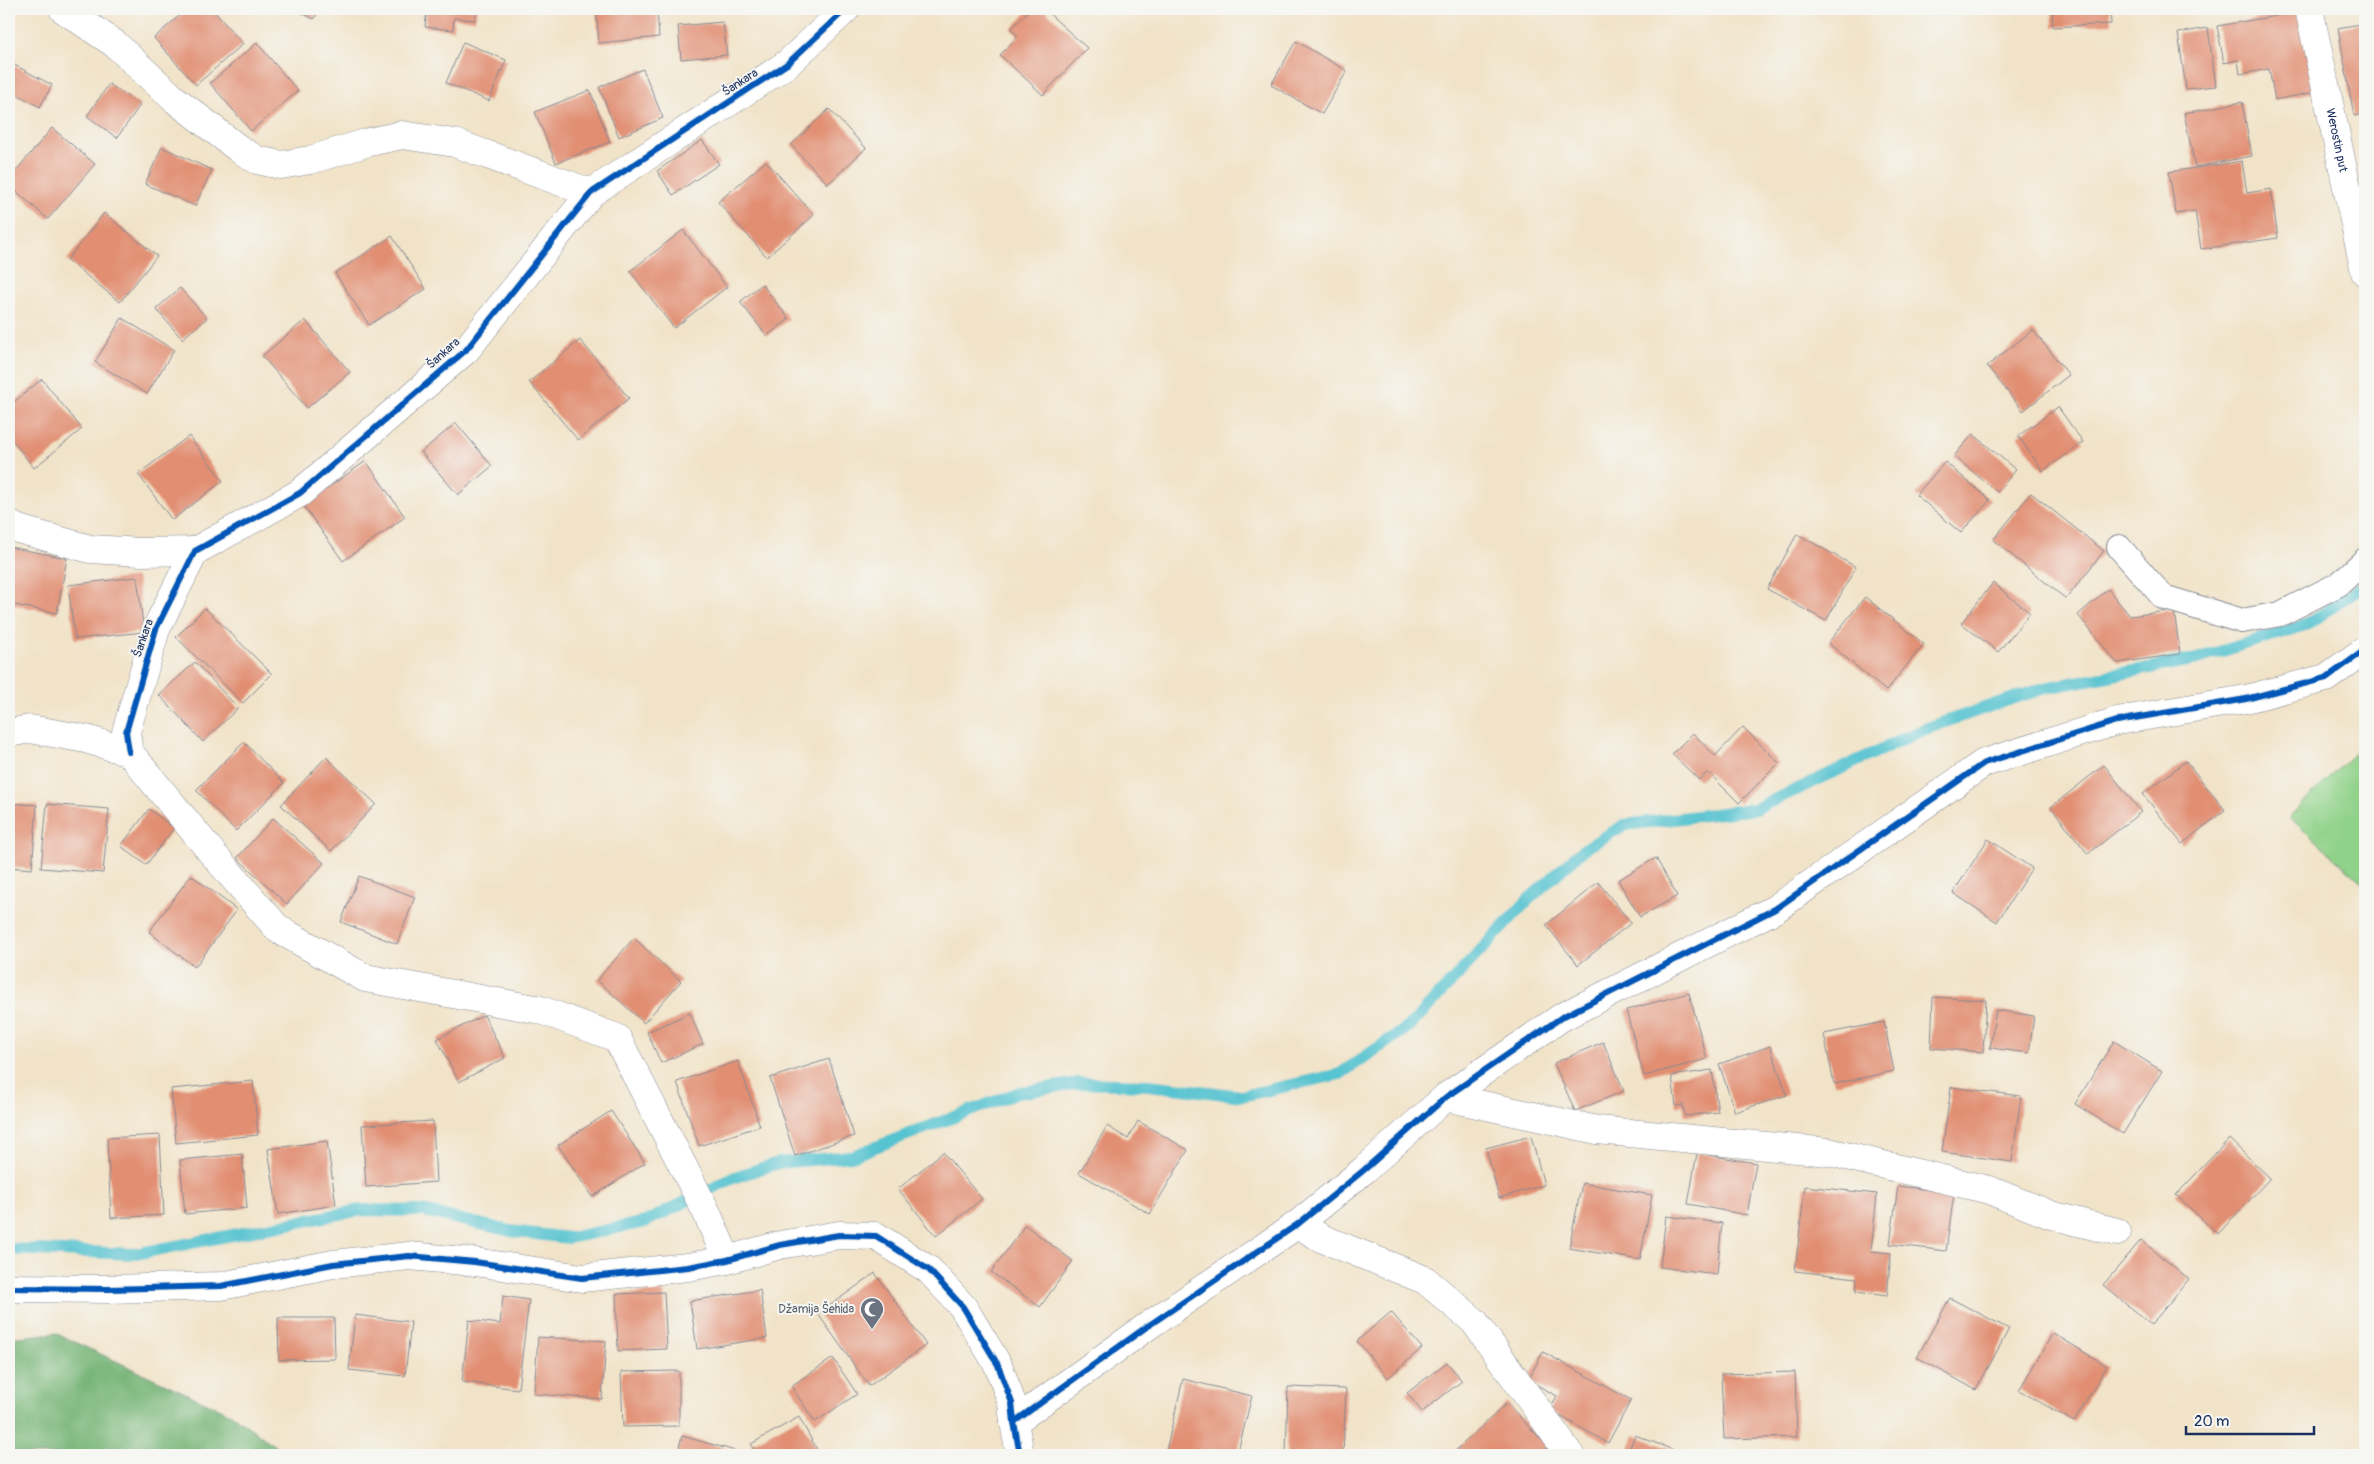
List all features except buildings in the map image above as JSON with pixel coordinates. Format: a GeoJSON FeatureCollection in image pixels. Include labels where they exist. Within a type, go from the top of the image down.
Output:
{"type":"FeatureCollection","features":[{"type":"Feature","properties":{"kind":"street"},"geometry":{"type":"LineString","coordinates":[[63,9],[115,44],[173,98],[239,149],[257,160],[282,165],[310,160],[402,134],[455,143],[591,193]]}},
{"type":"Feature","properties":{"kind":"street","name":"Šankara"},"geometry":{"type":"LineString","coordinates":[[129,752],[126,732],[156,629],[195,551],[300,493],[466,350],[591,193],[787,64],[846,9]]}},
{"type":"Feature","properties":{"kind":"street","name":"Werostin put"},"geometry":{"type":"LineString","coordinates":[[2309,9],[2365,272]]}},
{"type":"Feature","properties":{"kind":"street"},"geometry":{"type":"LineString","coordinates":[[9,524],[18,529],[90,549],[141,552],[195,551]]}},
{"type":"Feature","properties":{"kind":"street"},"geometry":{"type":"LineString","coordinates":[[1014,1422],[1145,1328],[1298,1224],[1364,1170],[1446,1097],[1562,1017],[1775,909],[1984,763],[2116,722],[2246,699],[2326,678],[2365,650]]}},
{"type":"Feature","properties":{"kind":"street"},"geometry":{"type":"LineString","coordinates":[[9,732],[30,729],[86,739],[129,752],[278,929],[365,978],[541,1010],[618,1038],[706,1211],[727,1260]]}},
{"type":"Feature","properties":{"kind":"street"},"geometry":{"type":"LineString","coordinates":[[1446,1097],[1597,1130],[1829,1152],[1988,1190],[2051,1215],[2117,1232]]}},
{"type":"Feature","properties":{"kind":"street"},"geometry":{"type":"LineString","coordinates":[[1298,1224],[1321,1238],[1425,1280],[1467,1316],[1510,1370],[1570,1455]]}},
{"type":"Feature","properties":{"kind":"street"},"geometry":{"type":"LineString","coordinates":[[9,1288],[109,1289],[221,1286],[333,1264],[409,1256],[475,1262],[582,1278],[688,1267],[727,1260],[780,1245],[829,1237],[876,1236],[929,1270],[963,1307],[998,1365],[1012,1403],[1020,1455]]}},
{"type":"Feature","properties":{"kind":"lane"},"geometry":{"type":"LineString","coordinates":[[2119,547],[2163,597],[2242,621],[2280,614],[2339,584],[2365,560]]}},
{"type":"Feature","properties":{"kind":"green space"},"geometry":{"type":"Polygon","coordinates":[[[2365,743],[2365,885],[2289,817],[2365,743]]]}},
{"type":"Feature","properties":{"kind":"green space"},"geometry":{"type":"Polygon","coordinates":[[[55,1333],[231,1414],[287,1455],[9,1455],[9,1338],[55,1333]]]}},
{"type":"Feature","properties":{"kind":"waterway"},"geometry":{"type":"LineString","coordinates":[[9,1249],[135,1254],[360,1210],[423,1211],[510,1231],[569,1238],[645,1222],[735,1177],[778,1163],[852,1156],[1017,1093],[1079,1083],[1148,1085],[1242,1096],[1340,1074],[1410,1026],[1528,900],[1583,850],[1624,825],[1755,809],[1925,729],[1996,704],[2045,688],[2197,659],[2308,624],[2365,584]]}},
{"type":"Feature","properties":{"kind":"cycle path"},"geometry":{"type":"LineString","coordinates":[[129,752],[126,732],[156,629],[195,551],[300,493],[466,350],[591,193],[787,64],[846,9]]}},
{"type":"Feature","properties":{"kind":"cycle path"},"geometry":{"type":"LineString","coordinates":[[1020,1455],[1014,1422],[1145,1328],[1298,1224],[1364,1170],[1446,1097],[1562,1017],[1775,909],[1984,763],[2117,721],[2246,699],[2326,678],[2365,650]]}},
{"type":"Feature","properties":{"kind":"cycle path"},"geometry":{"type":"LineString","coordinates":[[9,1288],[109,1289],[221,1286],[333,1264],[409,1256],[475,1262],[582,1278],[688,1267],[727,1260],[780,1245],[839,1235],[876,1236],[929,1270],[963,1307],[998,1365],[1012,1403],[1014,1422]]}},
{"type":"Feature","properties":{"kind":"place","name":"Džamija Šehida"},"geometry":{"type":"Point","coordinates":[872,1330]}}]}
